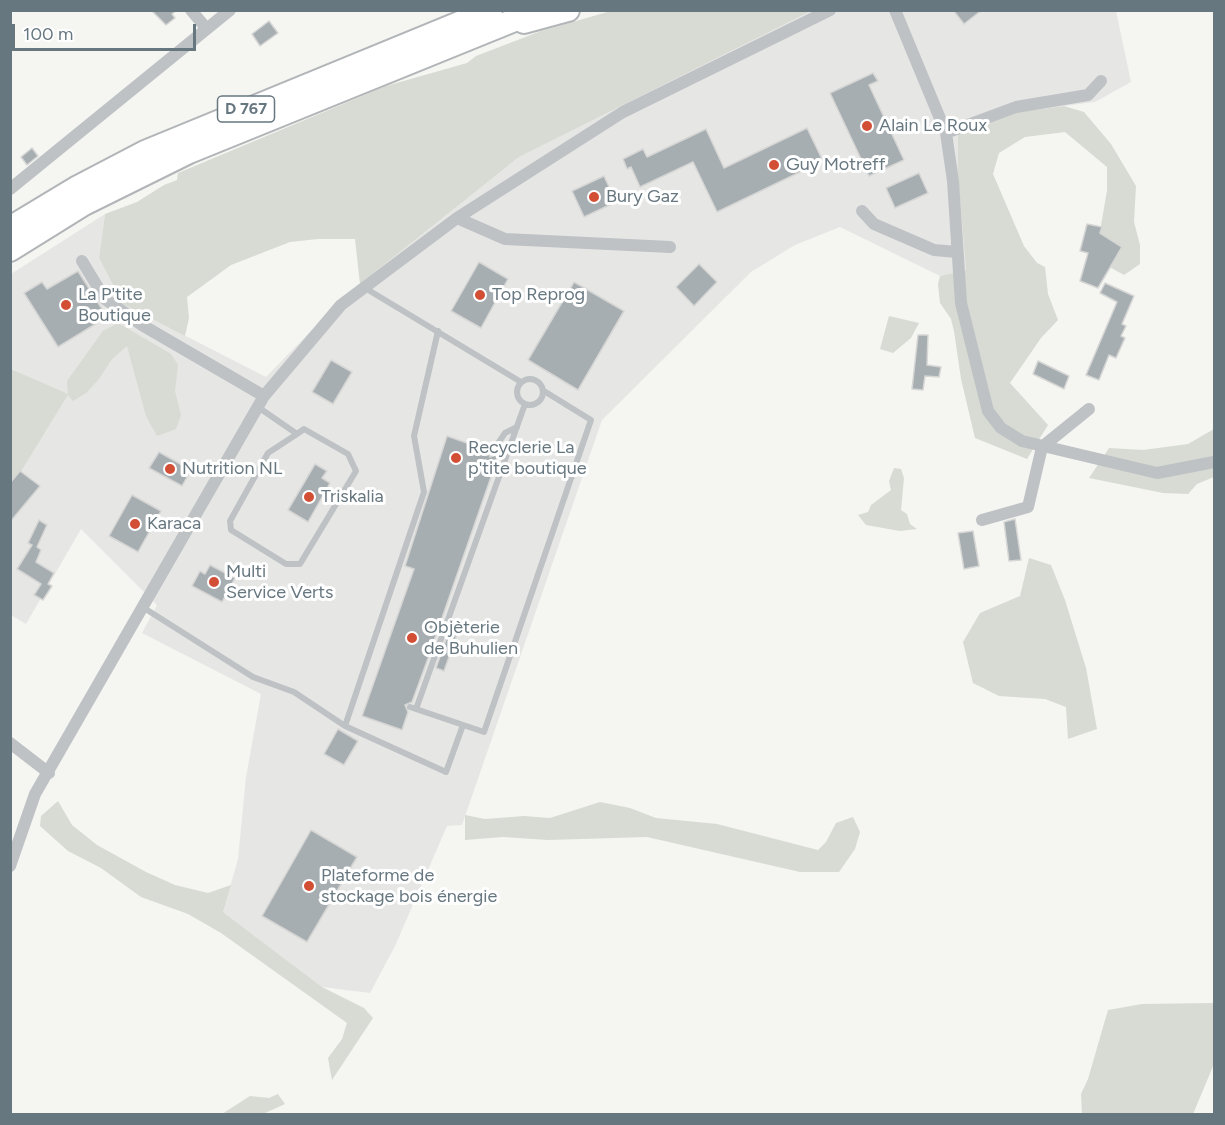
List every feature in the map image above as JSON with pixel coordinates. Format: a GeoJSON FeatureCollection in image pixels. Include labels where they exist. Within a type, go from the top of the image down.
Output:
{"type":"FeatureCollection","features":[{"type":"Feature","properties":{"kind":"highway","name":"D 767"},"geometry":{"type":"LineString","coordinates":[[10,228],[78,187],[145,152],[491,20],[539,10]]}},
{"type":"Feature","properties":{"kind":"highway","name":"D 767"},"geometry":{"type":"LineString","coordinates":[[10,250],[84,204],[189,152],[491,20],[568,10]]}},
{"type":"Feature","properties":{"kind":"street"},"geometry":{"type":"LineString","coordinates":[[191,10],[206,28]]}},
{"type":"Feature","properties":{"kind":"street"},"geometry":{"type":"LineString","coordinates":[[10,189],[230,10]]}},
{"type":"Feature","properties":{"kind":"street"},"geometry":{"type":"LineString","coordinates":[[882,10],[896,16],[946,133],[953,181],[961,303],[988,411],[1001,428],[1022,441],[1157,473],[1215,462]]}},
{"type":"Feature","properties":{"kind":"street"},"geometry":{"type":"LineString","coordinates":[[10,866],[35,794],[144,608],[257,407],[341,305],[457,218],[623,112],[824,12]]}},
{"type":"Feature","properties":{"kind":"street"},"geometry":{"type":"LineString","coordinates":[[946,133],[1016,107],[1088,96],[1101,81]]}},
{"type":"Feature","properties":{"kind":"street"},"geometry":{"type":"LineString","coordinates":[[862,211],[874,224],[933,250],[957,252]]}},
{"type":"Feature","properties":{"kind":"street"},"geometry":{"type":"LineString","coordinates":[[457,218],[505,239],[670,247]]}},
{"type":"Feature","properties":{"kind":"street"},"geometry":{"type":"LineString","coordinates":[[82,261],[105,299],[142,325],[264,396]]}},
{"type":"Feature","properties":{"kind":"street"},"geometry":{"type":"LineString","coordinates":[[982,520],[1028,507],[1042,447],[1089,409]]}},
{"type":"Feature","properties":{"kind":"street"},"geometry":{"type":"LineString","coordinates":[[10,743],[49,773]]}},
{"type":"Feature","properties":{"kind":"lane"},"geometry":{"type":"LineString","coordinates":[[364,288],[521,382]]}},
{"type":"Feature","properties":{"kind":"lane"},"geometry":{"type":"LineString","coordinates":[[345,726],[424,492],[414,436],[438,331]]}},
{"type":"Feature","properties":{"kind":"lane"},"geometry":{"type":"LineString","coordinates":[[525,404],[413,708],[484,732],[591,420],[544,391],[537,380],[529,378],[521,382],[517,392],[519,399],[525,404],[538,403],[544,391]]}},
{"type":"Feature","properties":{"kind":"lane"},"geometry":{"type":"LineString","coordinates":[[257,407],[297,434]]}},
{"type":"Feature","properties":{"kind":"lane"},"geometry":{"type":"LineString","coordinates":[[492,452],[505,433],[517,427]]}},
{"type":"Feature","properties":{"kind":"lane"},"geometry":{"type":"LineString","coordinates":[[304,429],[348,454],[356,471],[300,564],[286,564],[231,530],[230,521],[267,453],[297,434],[304,429]]}},
{"type":"Feature","properties":{"kind":"lane"},"geometry":{"type":"LineString","coordinates":[[144,608],[253,677],[294,692],[345,726],[446,772],[463,725]]}},
{"type":"Feature","properties":{"kind":"shaded area"},"geometry":{"type":"Polygon","coordinates":[[[611,11],[811,11],[519,157],[360,284],[355,239],[318,239],[290,242],[231,265],[187,297],[189,318],[185,336],[123,304],[99,258],[105,214],[137,202],[164,185],[177,180],[178,173],[386,86],[467,63],[476,56],[541,31],[611,11]]]}},
{"type":"Feature","properties":{"kind":"shaded area"},"geometry":{"type":"Polygon","coordinates":[[[811,11],[1116,11],[1131,82],[1095,102],[1018,112],[958,175],[966,270],[940,276],[840,227],[795,245],[751,272],[602,420],[462,825],[447,826],[395,946],[370,993],[322,987],[223,912],[238,859],[246,777],[261,694],[142,633],[157,605],[81,529],[26,624],[11,615],[11,488],[68,395],[11,369],[11,274],[105,214],[99,258],[123,304],[266,377],[345,296],[519,157],[811,11]]]}},
{"type":"Feature","properties":{"kind":"shaded area"},"geometry":{"type":"Polygon","coordinates":[[[1064,106],[1084,112],[1111,144],[1136,186],[1134,222],[1140,245],[1140,264],[1124,275],[1095,259],[1107,191],[1107,167],[1065,132],[1025,137],[999,153],[993,174],[1024,246],[1037,263],[1045,267],[1048,294],[1058,320],[1041,338],[1010,383],[1048,425],[1027,459],[975,438],[961,379],[954,331],[951,319],[940,303],[938,284],[940,276],[966,270],[958,175],[958,134],[1018,112],[1064,106]]]}},
{"type":"Feature","properties":{"kind":"shaded area"},"geometry":{"type":"Polygon","coordinates":[[[889,316],[919,323],[911,338],[893,353],[880,349],[889,316]]]}},
{"type":"Feature","properties":{"kind":"shaded area"},"geometry":{"type":"Polygon","coordinates":[[[118,323],[171,354],[178,365],[175,391],[181,415],[176,429],[157,436],[146,416],[127,346],[112,359],[99,379],[86,393],[73,401],[68,395],[11,488],[11,369],[68,394],[67,381],[103,331],[118,323]]]}},
{"type":"Feature","properties":{"kind":"shaded area"},"geometry":{"type":"Polygon","coordinates":[[[1214,429],[1214,477],[1197,484],[1188,494],[1163,493],[1089,478],[1109,448],[1143,450],[1188,444],[1214,429]]]}},
{"type":"Feature","properties":{"kind":"shaded area"},"geometry":{"type":"Polygon","coordinates":[[[894,468],[901,469],[904,478],[901,510],[907,514],[910,524],[917,529],[900,531],[866,525],[858,515],[868,512],[871,505],[891,490],[889,481],[894,468]]]}},
{"type":"Feature","properties":{"kind":"shaded area"},"geometry":{"type":"Polygon","coordinates":[[[1029,558],[1051,565],[1065,600],[1086,668],[1097,729],[1068,739],[1066,707],[1045,699],[999,696],[973,683],[963,642],[980,613],[1020,596],[1029,558]]]}},
{"type":"Feature","properties":{"kind":"shaded area"},"geometry":{"type":"Polygon","coordinates":[[[58,801],[72,825],[97,845],[146,872],[175,885],[208,893],[231,885],[223,912],[322,987],[364,1008],[373,1018],[332,1080],[328,1058],[342,1039],[347,1023],[221,933],[188,914],[141,897],[101,868],[68,851],[40,826],[41,816],[58,801]]]}},
{"type":"Feature","properties":{"kind":"shaded area"},"geometry":{"type":"Polygon","coordinates":[[[600,802],[630,808],[656,818],[717,824],[818,850],[826,842],[836,823],[853,817],[860,832],[855,849],[839,872],[800,872],[647,837],[548,840],[503,837],[465,840],[465,815],[485,819],[524,816],[550,818],[600,802]]]}},
{"type":"Feature","properties":{"kind":"shaded area"},"geometry":{"type":"Polygon","coordinates":[[[1214,1003],[1214,1064],[1193,1114],[1082,1114],[1081,1094],[1088,1079],[1108,1010],[1142,1004],[1214,1003]]]}},
{"type":"Feature","properties":{"kind":"shaded area"},"geometry":{"type":"Polygon","coordinates":[[[278,1094],[285,1104],[263,1114],[222,1114],[250,1096],[269,1098],[278,1094]]]}},
{"type":"Feature","properties":{"kind":"building"},"geometry":{"type":"Polygon","coordinates":[[[151,10],[177,10],[172,14],[175,18],[166,25],[151,10]]]}},
{"type":"Feature","properties":{"kind":"building"},"geometry":{"type":"Polygon","coordinates":[[[953,10],[982,10],[964,24],[953,10]]]}},
{"type":"Feature","properties":{"kind":"building"},"geometry":{"type":"Polygon","coordinates":[[[269,21],[278,33],[260,46],[252,34],[269,21]]]}},
{"type":"Feature","properties":{"kind":"building","name":"Alain Le Roux"},"geometry":{"type":"Polygon","coordinates":[[[873,73],[878,81],[869,85],[904,160],[869,176],[830,93],[873,73]]]}},
{"type":"Feature","properties":{"kind":"building"},"geometry":{"type":"Polygon","coordinates":[[[807,128],[823,161],[717,212],[693,162],[640,187],[631,167],[627,169],[623,159],[643,149],[647,157],[706,129],[724,168],[807,128]]]}},
{"type":"Feature","properties":{"kind":"building"},"geometry":{"type":"Polygon","coordinates":[[[32,148],[38,156],[27,165],[21,157],[32,148]]]}},
{"type":"Feature","properties":{"kind":"building"},"geometry":{"type":"Polygon","coordinates":[[[919,173],[928,193],[895,208],[886,188],[919,173]]]}},
{"type":"Feature","properties":{"kind":"building","name":"Bury Gaz"},"geometry":{"type":"Polygon","coordinates":[[[604,176],[616,202],[584,217],[572,191],[604,176]]]}},
{"type":"Feature","properties":{"kind":"building"},"geometry":{"type":"Polygon","coordinates":[[[1087,224],[1102,227],[1100,233],[1122,247],[1098,288],[1080,281],[1088,253],[1080,251],[1087,224]]]}},
{"type":"Feature","properties":{"kind":"building","name":"Top Reprog"},"geometry":{"type":"Polygon","coordinates":[[[479,262],[508,279],[481,328],[451,311],[479,262]]]}},
{"type":"Feature","properties":{"kind":"building"},"geometry":{"type":"Polygon","coordinates":[[[699,264],[717,282],[694,306],[676,287],[699,264]]]}},
{"type":"Feature","properties":{"kind":"building","name":"La P'tite Boutique"},"geometry":{"type":"Polygon","coordinates":[[[78,271],[107,317],[58,347],[24,293],[42,282],[47,289],[78,271]]]}},
{"type":"Feature","properties":{"kind":"building"},"geometry":{"type":"Polygon","coordinates":[[[574,282],[624,311],[578,390],[528,360],[574,282]]]}},
{"type":"Feature","properties":{"kind":"building"},"geometry":{"type":"Polygon","coordinates":[[[1105,283],[1134,296],[1122,324],[1126,326],[1121,336],[1125,338],[1116,358],[1109,355],[1099,380],[1086,375],[1117,302],[1100,293],[1105,283]]]}},
{"type":"Feature","properties":{"kind":"building"},"geometry":{"type":"Polygon","coordinates":[[[918,335],[928,335],[927,365],[941,367],[939,377],[925,376],[923,390],[912,389],[918,335]]]}},
{"type":"Feature","properties":{"kind":"building"},"geometry":{"type":"Polygon","coordinates":[[[331,360],[352,372],[333,404],[312,392],[331,360]]]}},
{"type":"Feature","properties":{"kind":"building"},"geometry":{"type":"Polygon","coordinates":[[[1038,361],[1069,376],[1064,389],[1033,374],[1038,361]]]}},
{"type":"Feature","properties":{"kind":"building","name":"Objèterie de Buhulien"},"geometry":{"type":"Polygon","coordinates":[[[447,436],[487,450],[490,457],[499,454],[412,702],[405,705],[408,712],[402,730],[362,716],[414,569],[405,566],[447,436]]]}},
{"type":"Feature","properties":{"kind":"building","name":"Nutrition NL"},"geometry":{"type":"Polygon","coordinates":[[[159,452],[191,470],[182,486],[149,468],[159,452]]]}},
{"type":"Feature","properties":{"kind":"building","name":"Triskalia"},"geometry":{"type":"Polygon","coordinates":[[[315,464],[327,471],[322,478],[330,483],[308,522],[288,510],[315,464]]]}},
{"type":"Feature","properties":{"kind":"building"},"geometry":{"type":"Polygon","coordinates":[[[20,471],[40,486],[10,522],[10,483],[20,471]]]}},
{"type":"Feature","properties":{"kind":"building","name":"Karaca"},"geometry":{"type":"Polygon","coordinates":[[[132,495],[161,511],[138,552],[109,536],[132,495]]]}},
{"type":"Feature","properties":{"kind":"building"},"geometry":{"type":"Polygon","coordinates":[[[1015,519],[1021,560],[1009,561],[1004,522],[1015,519]]]}},
{"type":"Feature","properties":{"kind":"building"},"geometry":{"type":"Polygon","coordinates":[[[39,520],[47,525],[37,547],[41,550],[36,562],[54,573],[48,584],[52,586],[43,600],[34,595],[41,584],[17,569],[32,545],[28,543],[39,520]]]}},
{"type":"Feature","properties":{"kind":"building"},"geometry":{"type":"Polygon","coordinates":[[[973,531],[979,566],[964,569],[958,533],[973,531]]]}},
{"type":"Feature","properties":{"kind":"building","name":"Multi Service Verts"},"geometry":{"type":"Polygon","coordinates":[[[210,565],[235,578],[222,602],[192,586],[200,571],[205,574],[210,565]]]}},
{"type":"Feature","properties":{"kind":"building"},"geometry":{"type":"Polygon","coordinates":[[[453,620],[461,623],[444,671],[436,668],[453,620]]]}},
{"type":"Feature","properties":{"kind":"building"},"geometry":{"type":"Polygon","coordinates":[[[338,729],[358,741],[344,765],[324,754],[338,729]]]}},
{"type":"Feature","properties":{"kind":"building","name":"Plateforme de stockage bois énergie"},"geometry":{"type":"Polygon","coordinates":[[[311,830],[357,857],[307,942],[262,916],[311,830]]]}},
{"type":"Feature","properties":{"kind":"place","name":"Alain Le Roux"},"geometry":{"type":"Point","coordinates":[867,126]}},
{"type":"Feature","properties":{"kind":"place","name":"Guy Motreff"},"geometry":{"type":"Point","coordinates":[774,165]}},
{"type":"Feature","properties":{"kind":"place","name":"Bury Gaz"},"geometry":{"type":"Point","coordinates":[594,197]}},
{"type":"Feature","properties":{"kind":"place","name":"Top Reprog"},"geometry":{"type":"Point","coordinates":[480,295]}},
{"type":"Feature","properties":{"kind":"place","name":"La P'tite Boutique"},"geometry":{"type":"Point","coordinates":[66,305]}},
{"type":"Feature","properties":{"kind":"place","name":"Recyclerie La p'tite boutique"},"geometry":{"type":"Point","coordinates":[456,458]}},
{"type":"Feature","properties":{"kind":"place","name":"Nutrition NL"},"geometry":{"type":"Point","coordinates":[170,469]}},
{"type":"Feature","properties":{"kind":"place","name":"Triskalia"},"geometry":{"type":"Point","coordinates":[309,497]}},
{"type":"Feature","properties":{"kind":"place","name":"Karaca"},"geometry":{"type":"Point","coordinates":[135,524]}},
{"type":"Feature","properties":{"kind":"place","name":"Multi Service Verts"},"geometry":{"type":"Point","coordinates":[214,582]}},
{"type":"Feature","properties":{"kind":"place","name":"Objèterie de Buhulien"},"geometry":{"type":"Point","coordinates":[412,638]}},
{"type":"Feature","properties":{"kind":"place","name":"Plateforme de stockage bois énergie"},"geometry":{"type":"Point","coordinates":[309,886]}}]}
